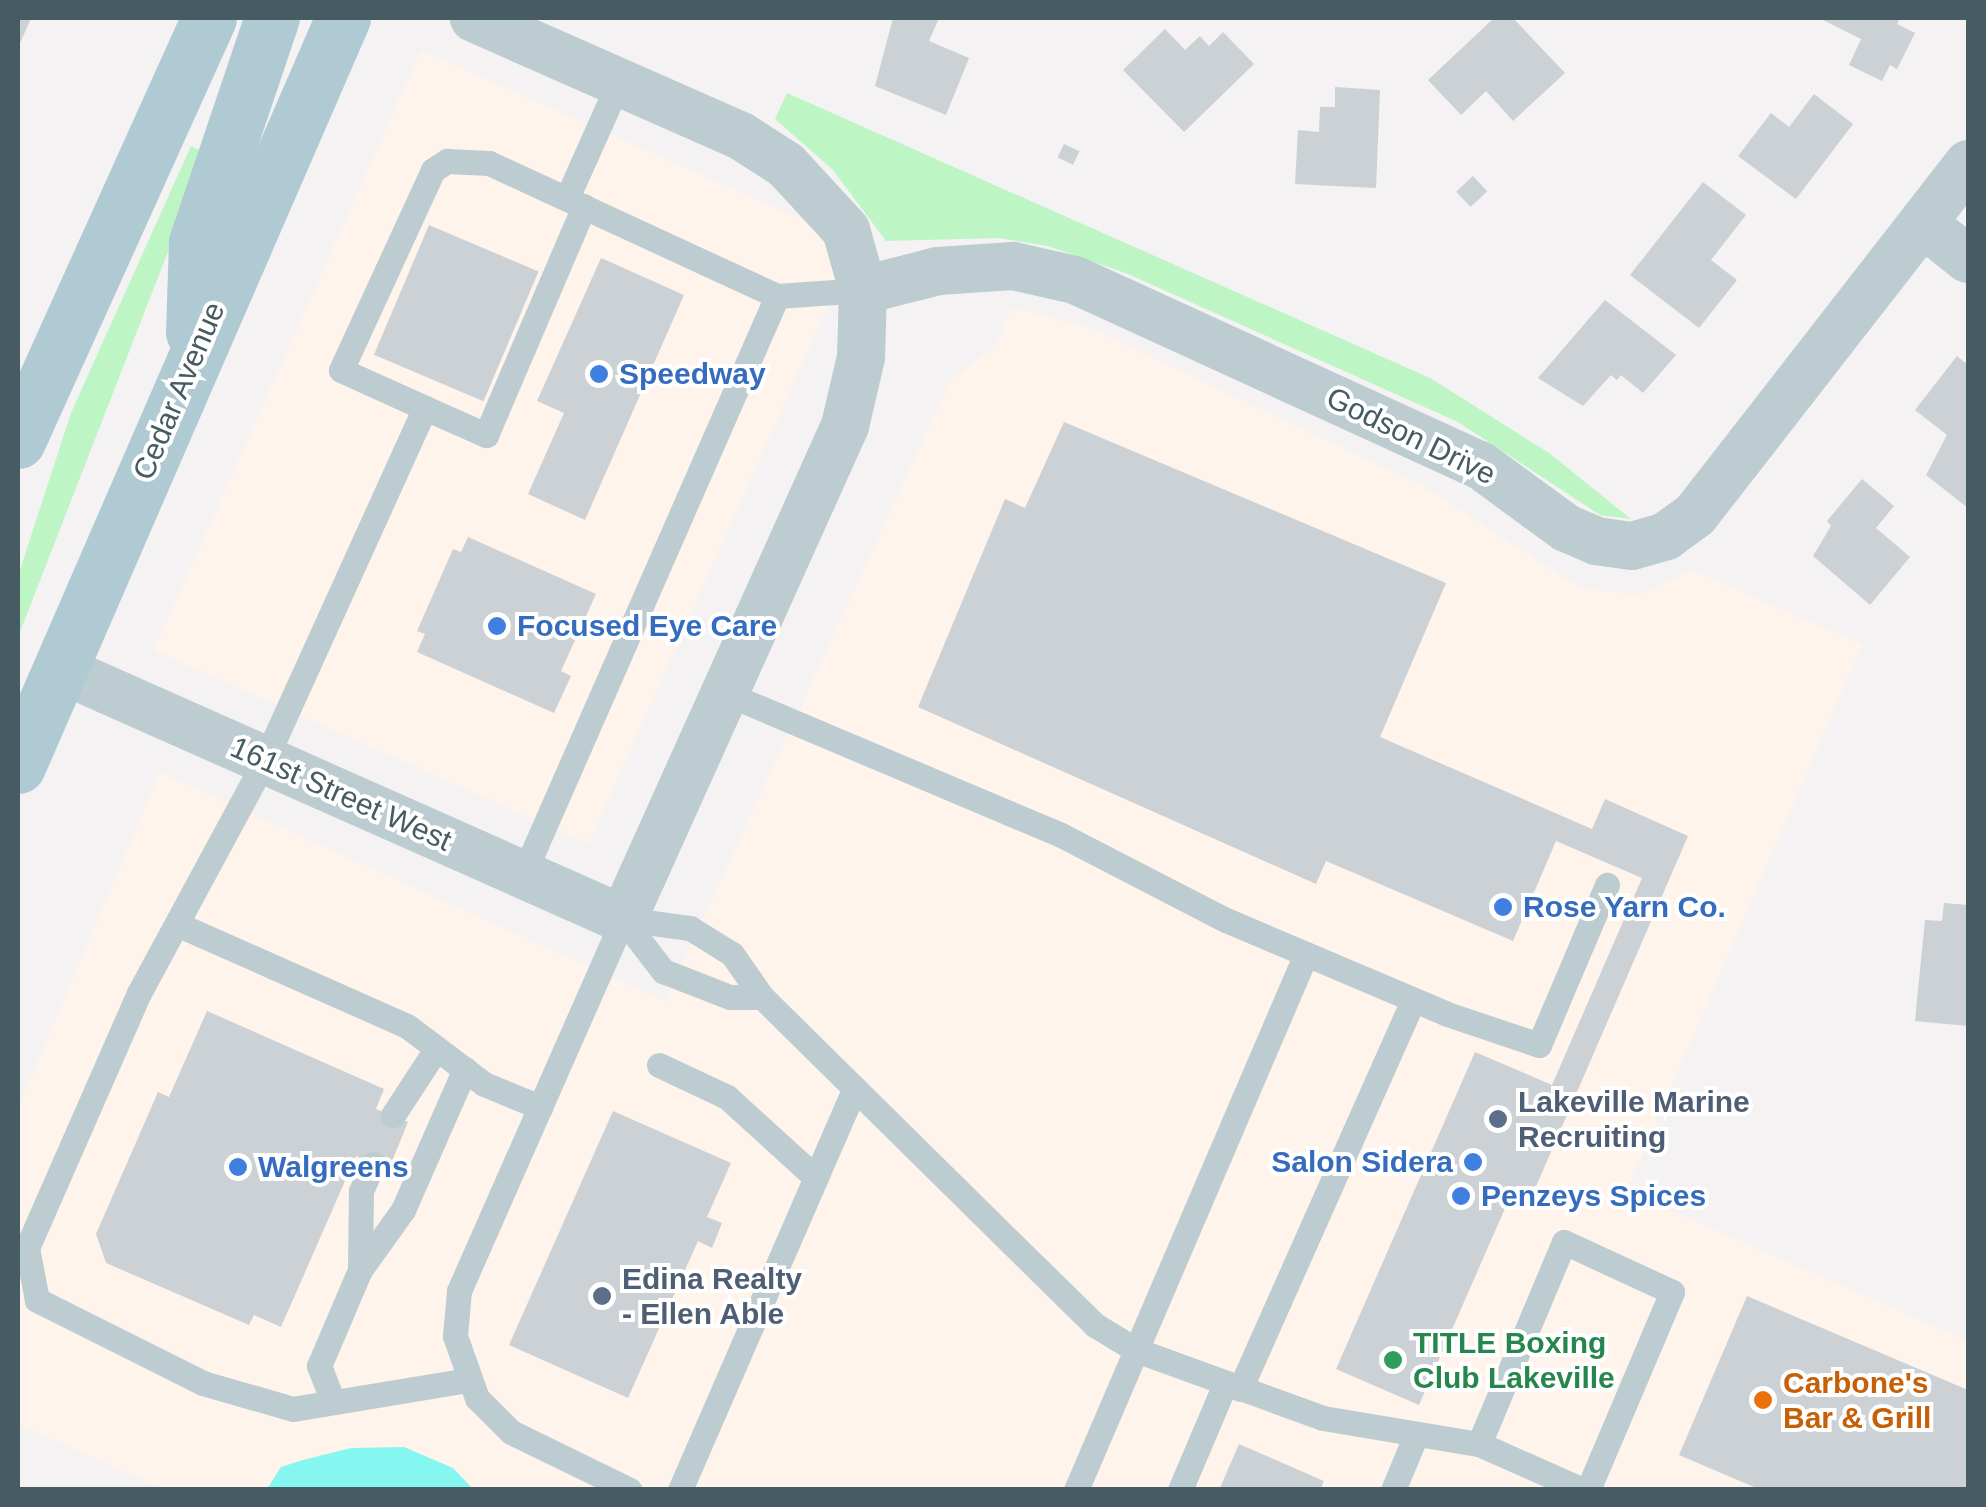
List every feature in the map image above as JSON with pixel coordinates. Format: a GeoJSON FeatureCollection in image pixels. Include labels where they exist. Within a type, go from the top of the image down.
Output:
{"type":"FeatureCollection","features":[{"type":"Feature","properties":{"kind":"main road"},"geometry":{"type":"LineString","coordinates":[[18,441],[210,18]]}},
{"type":"Feature","properties":{"kind":"main road"},"geometry":{"type":"LineString","coordinates":[[192,360],[196,242],[272,18]]}},
{"type":"Feature","properties":{"kind":"main road","name":"Cedar Avenue"},"geometry":{"type":"LineString","coordinates":[[18,766],[343,18]]}},
{"type":"Feature","properties":{"kind":"street"},"geometry":{"type":"LineString","coordinates":[[474,18],[741,136],[786,165],[846,230],[863,290],[861,357],[845,426],[623,919]]}},
{"type":"Feature","properties":{"kind":"street","name":"Godson Drive"},"geometry":{"type":"LineString","coordinates":[[863,290],[938,271],[1013,266],[1075,280],[1480,465],[1566,528],[1596,542],[1632,546],[1666,536],[1694,515],[1926,226],[1968,164]]}},
{"type":"Feature","properties":{"kind":"street"},"geometry":{"type":"LineString","coordinates":[[1926,226],[1968,259]]}},
{"type":"Feature","properties":{"kind":"street","name":"161st Street West"},"geometry":{"type":"LineString","coordinates":[[60,668],[623,919]]}},
{"type":"Feature","properties":{"kind":"lane"},"geometry":{"type":"LineString","coordinates":[[620,82],[576,202],[486,435],[341,370],[433,170],[447,161],[490,163],[576,202],[777,296],[863,290]]}},
{"type":"Feature","properties":{"kind":"lane"},"geometry":{"type":"LineString","coordinates":[[524,875],[777,296]]}},
{"type":"Feature","properties":{"kind":"lane"},"geometry":{"type":"LineString","coordinates":[[425,408],[265,760],[179,926],[139,993],[26,1248],[28,1274],[37,1300],[203,1383],[292,1409],[468,1380]]}},
{"type":"Feature","properties":{"kind":"lane"},"geometry":{"type":"LineString","coordinates":[[725,693],[1062,835],[1306,954],[1413,1000],[1538,1045],[1607,885]]}},
{"type":"Feature","properties":{"kind":"lane"},"geometry":{"type":"LineString","coordinates":[[623,919],[664,971],[730,997],[762,998]]}},
{"type":"Feature","properties":{"kind":"lane"},"geometry":{"type":"LineString","coordinates":[[623,919],[690,928],[732,954],[762,998],[1095,1324],[1136,1350],[1322,1418],[1479,1444],[1536,1480],[1586,1490],[1672,1292],[1564,1242],[1479,1444]]}},
{"type":"Feature","properties":{"kind":"lane"},"geometry":{"type":"LineString","coordinates":[[623,919],[458,1291],[455,1336],[468,1380],[510,1432],[630,1490]]}},
{"type":"Feature","properties":{"kind":"lane"},"geometry":{"type":"LineString","coordinates":[[179,926],[407,1026],[465,1069],[540,1107]]}},
{"type":"Feature","properties":{"kind":"lane"},"geometry":{"type":"LineString","coordinates":[[1076,1490],[1306,954]]}},
{"type":"Feature","properties":{"kind":"lane"},"geometry":{"type":"LineString","coordinates":[[1180,1490],[1233,1386],[1413,1000]]}},
{"type":"Feature","properties":{"kind":"lane"},"geometry":{"type":"LineString","coordinates":[[393,1114],[436,1050]]}},
{"type":"Feature","properties":{"kind":"lane"},"geometry":{"type":"LineString","coordinates":[[659,1065],[727,1097],[816,1178]]}},
{"type":"Feature","properties":{"kind":"lane"},"geometry":{"type":"LineString","coordinates":[[333,1402],[320,1366],[360,1270],[403,1210],[465,1069]]}},
{"type":"Feature","properties":{"kind":"lane"},"geometry":{"type":"LineString","coordinates":[[680,1490],[855,1088]]}},
{"type":"Feature","properties":{"kind":"lane"},"geometry":{"type":"LineString","coordinates":[[360,1270],[361,1191],[372,1164]]}},
{"type":"Feature","properties":{"kind":"lane"},"geometry":{"type":"LineString","coordinates":[[1393,1490],[1416,1435]]}},
{"type":"Feature","properties":{"kind":"shaded area"},"geometry":{"type":"Polygon","coordinates":[[[421,50],[856,244],[589,844],[154,650],[421,50]]]}},
{"type":"Feature","properties":{"kind":"shaded area"},"geometry":{"type":"Polygon","coordinates":[[[1011,307],[1093,329],[1423,486],[1581,588],[1639,595],[1692,570],[1862,644],[1627,1191],[1968,1341],[1968,1489],[165,1490],[18,1424],[18,1108],[160,772],[665,1001],[950,381],[996,345],[1011,307]]]}},
{"type":"Feature","properties":{"kind":"green space"},"geometry":{"type":"Polygon","coordinates":[[[787,93],[1430,378],[1549,453],[1631,519],[1600,515],[1458,422],[1128,274],[1048,246],[998,238],[886,241],[833,170],[775,119],[787,93]]]}},
{"type":"Feature","properties":{"kind":"green space"},"geometry":{"type":"Polygon","coordinates":[[[191,146],[206,154],[18,637],[18,576],[71,413],[191,146]]]}},
{"type":"Feature","properties":{"kind":"water"},"geometry":{"type":"Polygon","coordinates":[[[404,1447],[453,1468],[473,1489],[267,1489],[281,1467],[303,1460],[351,1448],[404,1447]]]}},
{"type":"Feature","properties":{"kind":"building"},"geometry":{"type":"Polygon","coordinates":[[[18,18],[31,18],[18,48],[18,18]]]}},
{"type":"Feature","properties":{"kind":"building"},"geometry":{"type":"Polygon","coordinates":[[[893,18],[939,18],[929,41],[969,58],[946,115],[875,86],[893,18]]]}},
{"type":"Feature","properties":{"kind":"building"},"geometry":{"type":"Polygon","coordinates":[[[1494,18],[1513,18],[1565,73],[1513,121],[1486,91],[1461,115],[1428,80],[1494,18]]]}},
{"type":"Feature","properties":{"kind":"building"},"geometry":{"type":"Polygon","coordinates":[[[1819,18],[1900,18],[1897,24],[1915,33],[1897,69],[1890,65],[1882,81],[1849,65],[1861,39],[1819,18]]]}},
{"type":"Feature","properties":{"kind":"building"},"geometry":{"type":"Polygon","coordinates":[[[1165,29],[1185,50],[1200,36],[1209,46],[1223,32],[1254,64],[1184,132],[1123,70],[1165,29]]]}},
{"type":"Feature","properties":{"kind":"building"},"geometry":{"type":"Polygon","coordinates":[[[1335,87],[1380,90],[1376,188],[1295,184],[1298,130],[1319,132],[1320,107],[1335,107],[1335,87]]]}},
{"type":"Feature","properties":{"kind":"building"},"geometry":{"type":"Polygon","coordinates":[[[1814,94],[1853,124],[1796,199],[1738,156],[1771,113],[1789,127],[1814,94]]]}},
{"type":"Feature","properties":{"kind":"building"},"geometry":{"type":"Polygon","coordinates":[[[1064,144],[1079,151],[1073,165],[1058,158],[1064,144]]]}},
{"type":"Feature","properties":{"kind":"building"},"geometry":{"type":"Polygon","coordinates":[[[1473,176],[1487,191],[1471,207],[1456,192],[1473,176]]]}},
{"type":"Feature","properties":{"kind":"building"},"geometry":{"type":"Polygon","coordinates":[[[1703,182],[1746,215],[1711,260],[1737,280],[1699,328],[1630,275],[1703,182]]]}},
{"type":"Feature","properties":{"kind":"building"},"geometry":{"type":"Polygon","coordinates":[[[429,225],[539,271],[483,401],[374,355],[429,225]]]}},
{"type":"Feature","properties":{"kind":"building","name":"Speedway"},"geometry":{"type":"Polygon","coordinates":[[[601,258],[684,295],[585,520],[528,494],[564,413],[537,401],[601,258]]]}},
{"type":"Feature","properties":{"kind":"building"},"geometry":{"type":"Polygon","coordinates":[[[1605,300],[1676,355],[1643,393],[1621,375],[1617,380],[1611,375],[1583,406],[1538,378],[1605,300]]]}},
{"type":"Feature","properties":{"kind":"building"},"geometry":{"type":"Polygon","coordinates":[[[1957,356],[1968,365],[1968,508],[1926,475],[1947,435],[1915,410],[1957,356]]]}},
{"type":"Feature","properties":{"kind":"building"},"geometry":{"type":"Polygon","coordinates":[[[1064,422],[1446,583],[1380,737],[1592,829],[1605,799],[1688,836],[1531,1198],[1513,1190],[1419,1405],[1336,1369],[1475,1052],[1552,1085],[1642,878],[1556,841],[1513,941],[1326,861],[1316,884],[918,707],[1005,499],[1025,508],[1064,422]]]}},
{"type":"Feature","properties":{"kind":"building"},"geometry":{"type":"Polygon","coordinates":[[[1862,479],[1894,506],[1876,528],[1910,557],[1870,605],[1813,556],[1831,526],[1827,521],[1862,479]]]}},
{"type":"Feature","properties":{"kind":"building"},"geometry":{"type":"Polygon","coordinates":[[[468,537],[596,594],[561,671],[571,676],[554,713],[417,652],[425,634],[417,631],[453,549],[461,552],[468,537]]]}},
{"type":"Feature","properties":{"kind":"building"},"geometry":{"type":"Polygon","coordinates":[[[1944,903],[1968,905],[1968,1026],[1915,1021],[1925,920],[1942,921],[1944,903]]]}},
{"type":"Feature","properties":{"kind":"building","name":"Walgreens"},"geometry":{"type":"Polygon","coordinates":[[[207,1011],[384,1089],[376,1109],[408,1122],[388,1171],[356,1156],[281,1327],[254,1315],[249,1325],[106,1263],[96,1234],[158,1092],[169,1097],[207,1011]]]}},
{"type":"Feature","properties":{"kind":"building","name":"Edina Realty - Ellen Able"},"geometry":{"type":"Polygon","coordinates":[[[613,1111],[731,1163],[707,1217],[722,1223],[712,1248],[698,1241],[628,1398],[509,1345],[613,1111]]]}},
{"type":"Feature","properties":{"kind":"building"},"geometry":{"type":"Polygon","coordinates":[[[1747,1296],[1968,1390],[1968,1490],[1761,1490],[1679,1455],[1747,1296]]]}},
{"type":"Feature","properties":{"kind":"building"},"geometry":{"type":"Polygon","coordinates":[[[1239,1444],[1324,1481],[1320,1490],[1219,1490],[1239,1444]]]}},
{"type":"Feature","properties":{"kind":"place","name":"Speedway"},"geometry":{"type":"Point","coordinates":[599,374]}},
{"type":"Feature","properties":{"kind":"place","name":"Focused Eye Care"},"geometry":{"type":"Point","coordinates":[497,626]}},
{"type":"Feature","properties":{"kind":"place","name":"Rose Yarn Co."},"geometry":{"type":"Point","coordinates":[1503,907]}},
{"type":"Feature","properties":{"kind":"place","name":"Lakeville Marine Recruiting"},"geometry":{"type":"Point","coordinates":[1498,1119]}},
{"type":"Feature","properties":{"kind":"place","name":"Salon Sidera"},"geometry":{"type":"Point","coordinates":[1473,1162]}},
{"type":"Feature","properties":{"kind":"place","name":"Walgreens"},"geometry":{"type":"Point","coordinates":[238,1167]}},
{"type":"Feature","properties":{"kind":"place","name":"Penzeys Spices"},"geometry":{"type":"Point","coordinates":[1461,1196]}},
{"type":"Feature","properties":{"kind":"place","name":"Edina Realty - Ellen Able"},"geometry":{"type":"Point","coordinates":[602,1296]}},
{"type":"Feature","properties":{"kind":"place","name":"TITLE Boxing Club Lakeville"},"geometry":{"type":"Point","coordinates":[1393,1360]}},
{"type":"Feature","properties":{"kind":"place","name":"Carbone's Bar & Grill"},"geometry":{"type":"Point","coordinates":[1763,1400]}}]}
